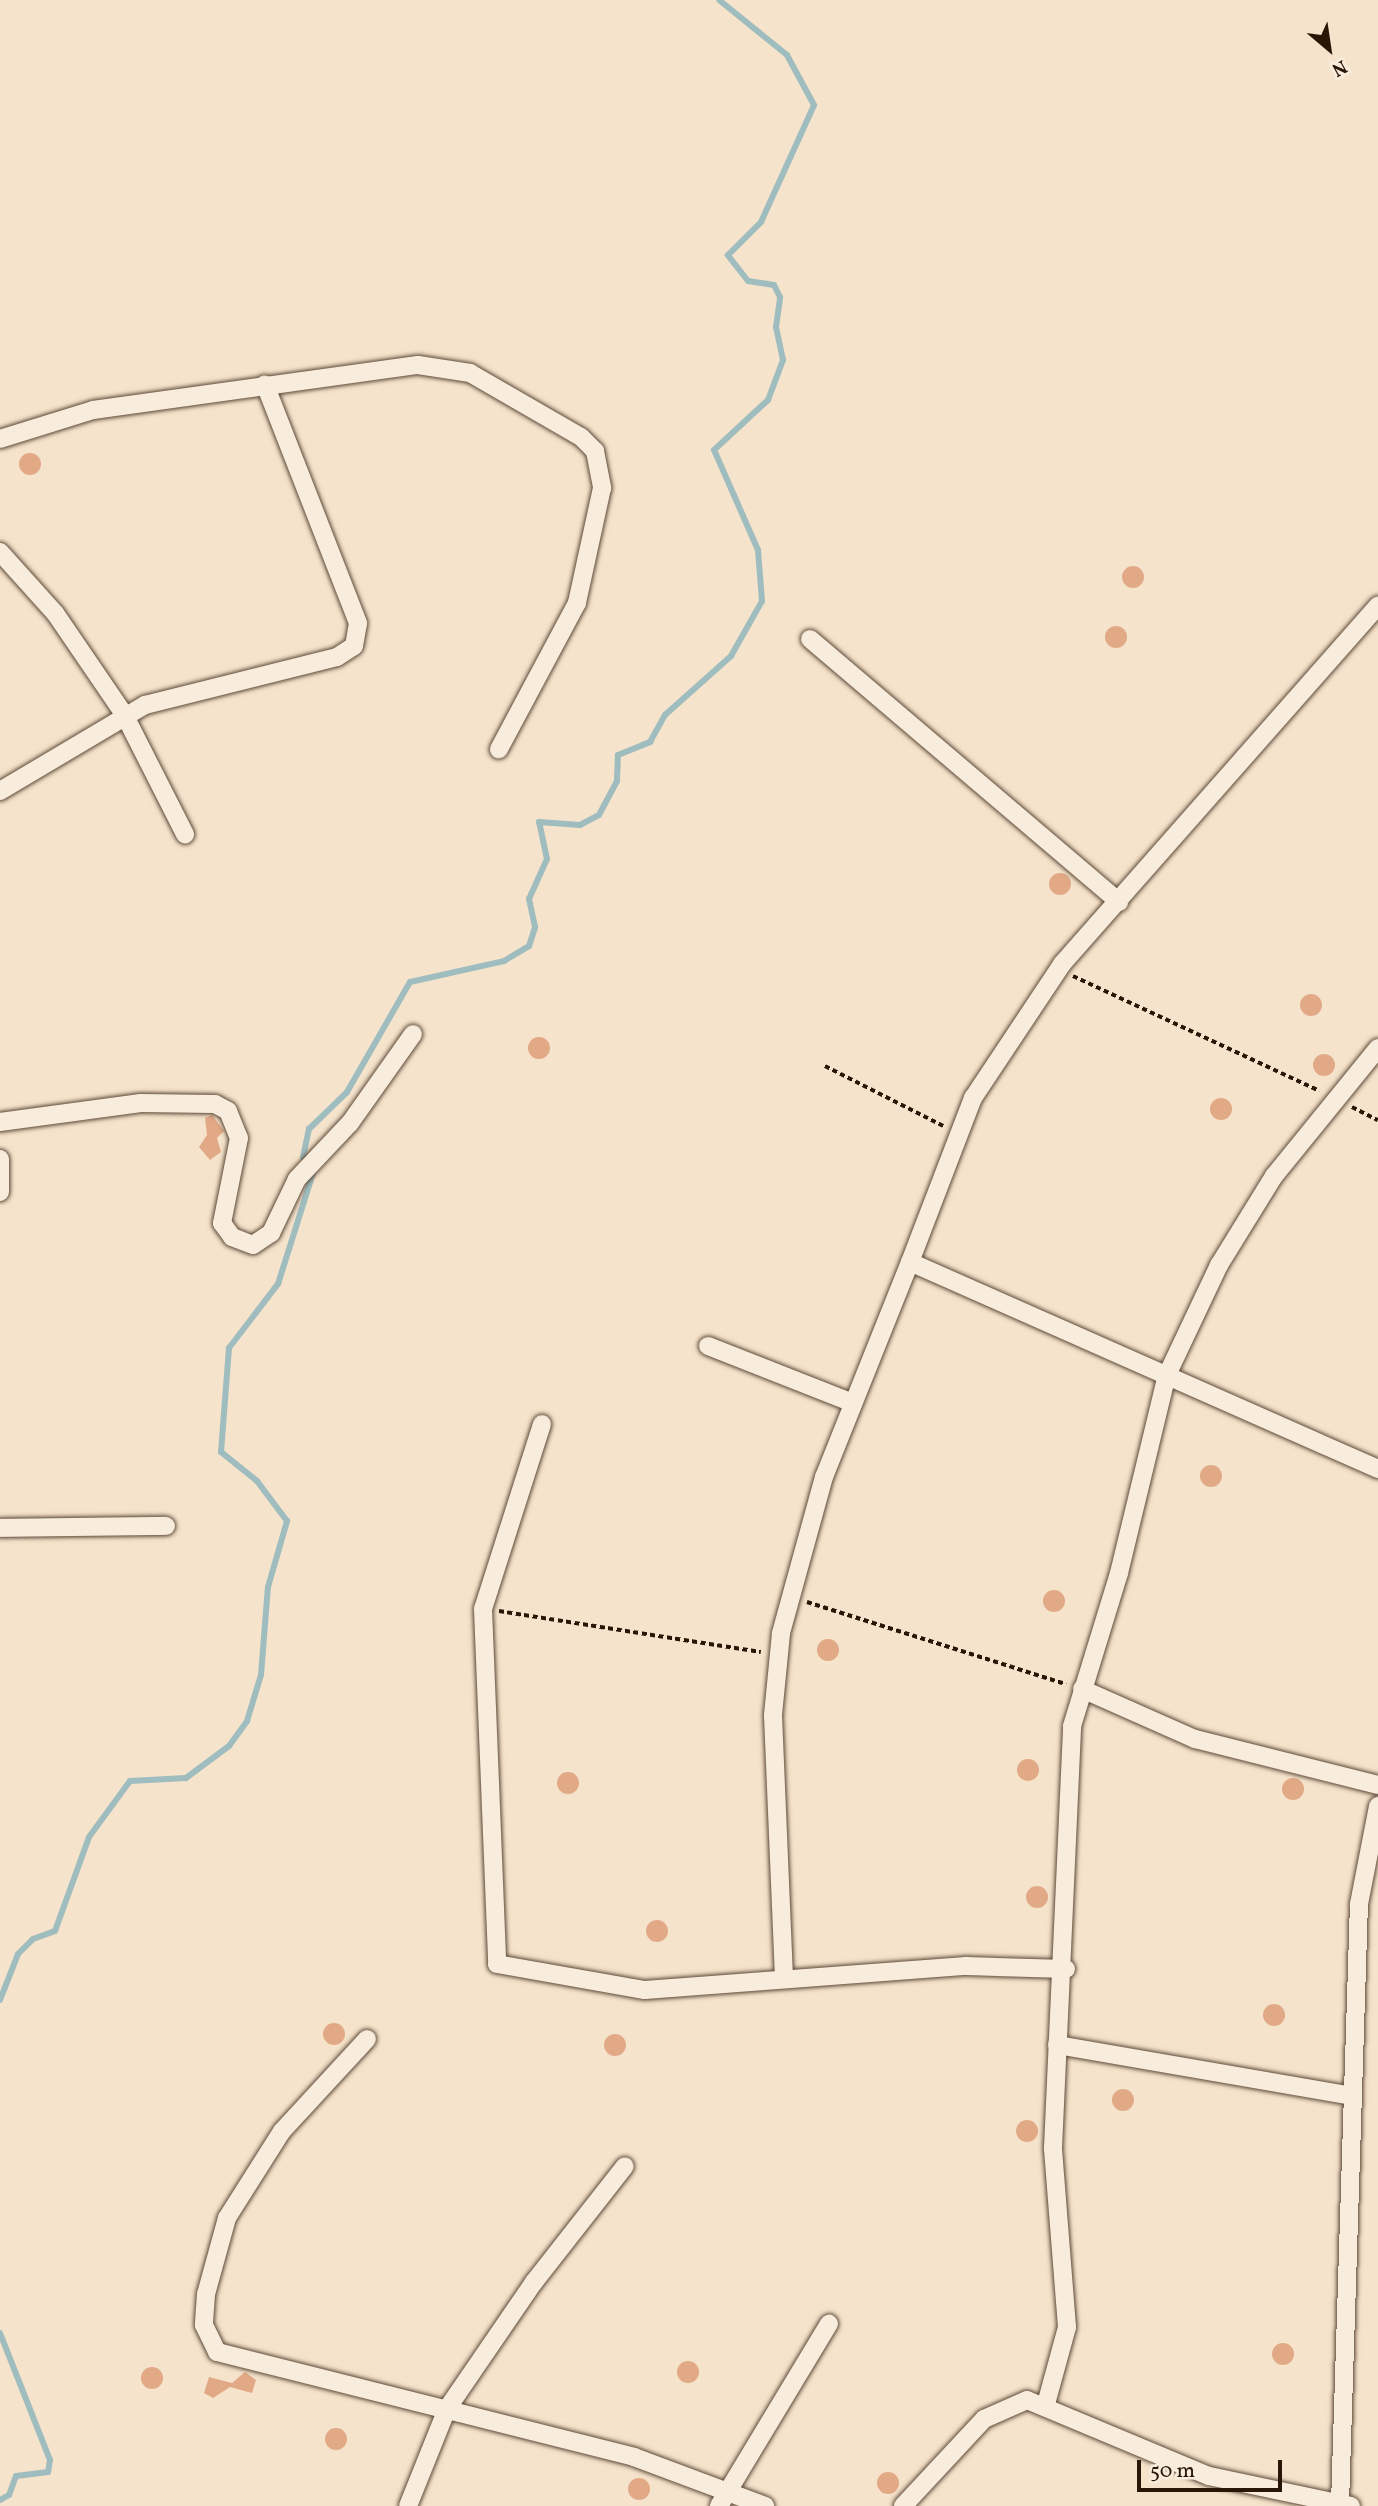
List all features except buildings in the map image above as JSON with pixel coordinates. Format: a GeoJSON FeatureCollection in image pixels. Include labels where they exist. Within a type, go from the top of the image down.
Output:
{"type":"FeatureCollection","features":[{"type":"Feature","properties":{"kind":"street"},"geometry":{"type":"LineString","coordinates":[[0,439],[93,410],[265,384],[444,366],[501,386],[595,451],[602,488],[578,603],[499,749]]}},
{"type":"Feature","properties":{"kind":"street"},"geometry":{"type":"LineString","coordinates":[[0,791],[124,714],[207,686],[337,657],[359,634],[265,384]]}},
{"type":"Feature","properties":{"kind":"street"},"geometry":{"type":"LineString","coordinates":[[0,552],[55,613],[124,714],[185,834]]}},
{"type":"Feature","properties":{"kind":"street"},"geometry":{"type":"LineString","coordinates":[[784,1978],[773,1715],[778,1655],[790,1597],[853,1403],[910,1262],[956,1132],[1059,969],[1378,606]]}},
{"type":"Feature","properties":{"kind":"street"},"geometry":{"type":"LineString","coordinates":[[810,639],[1119,902]]}},
{"type":"Feature","properties":{"kind":"street"},"geometry":{"type":"LineString","coordinates":[[0,1122],[141,1103],[215,1104],[228,1111],[239,1138],[222,1223],[232,1237],[253,1245],[271,1233],[296,1179],[350,1123],[413,1034]]}},
{"type":"Feature","properties":{"kind":"street"},"geometry":{"type":"LineString","coordinates":[[1046,2404],[1067,2327],[1052,2148],[1057,2045],[1066,1969],[1067,1768],[1082,1689],[1119,1573],[1167,1375],[1219,1265],[1334,1098],[1378,1048]]}},
{"type":"Feature","properties":{"kind":"street"},"geometry":{"type":"LineString","coordinates":[[0,1159],[0,1192]]}},
{"type":"Feature","properties":{"kind":"street"},"geometry":{"type":"LineString","coordinates":[[910,1262],[1378,1469]]}},
{"type":"Feature","properties":{"kind":"street"},"geometry":{"type":"LineString","coordinates":[[708,1346],[853,1403]]}},
{"type":"Feature","properties":{"kind":"street"},"geometry":{"type":"LineString","coordinates":[[542,1424],[483,1609],[497,1964],[645,1990],[784,1978],[989,1966],[1066,1969]]}},
{"type":"Feature","properties":{"kind":"street"},"geometry":{"type":"LineString","coordinates":[[0,1528],[166,1526]]}},
{"type":"Feature","properties":{"kind":"street"},"geometry":{"type":"LineString","coordinates":[[1082,1689],[1195,1739],[1378,1786]]}},
{"type":"Feature","properties":{"kind":"street"},"geometry":{"type":"LineString","coordinates":[[903,2506],[985,2419],[1027,2400],[1046,2404],[1116,2442],[1209,2476],[1346,2505],[1352,2096],[1359,1904],[1378,1806]]}},
{"type":"Feature","properties":{"kind":"street"},"geometry":{"type":"LineString","coordinates":[[367,2039],[324,2081],[254,2172],[214,2252],[204,2325],[208,2341],[232,2360],[447,2409],[634,2457],[722,2499],[765,2506]]}},
{"type":"Feature","properties":{"kind":"street"},"geometry":{"type":"LineString","coordinates":[[1057,2045],[1352,2096]]}},
{"type":"Feature","properties":{"kind":"street"},"geometry":{"type":"LineString","coordinates":[[408,2506],[447,2409],[534,2281],[625,2166]]}},
{"type":"Feature","properties":{"kind":"street"},"geometry":{"type":"LineString","coordinates":[[722,2499],[829,2324]]}},
{"type":"Feature","properties":{"kind":"path"},"geometry":{"type":"LineString","coordinates":[[1059,969],[1378,1119]]}},
{"type":"Feature","properties":{"kind":"path"},"geometry":{"type":"LineString","coordinates":[[825,1066],[956,1132]]}},
{"type":"Feature","properties":{"kind":"path"},"geometry":{"type":"LineString","coordinates":[[790,1597],[1082,1689]]}},
{"type":"Feature","properties":{"kind":"path"},"geometry":{"type":"LineString","coordinates":[[483,1609],[778,1655]]}},
{"type":"Feature","properties":{"kind":"waterway"},"geometry":{"type":"LineString","coordinates":[[303,1157],[309,1129],[347,1092],[410,982],[504,961],[529,946],[535,927],[529,899],[547,859],[539,822],[580,825],[599,815],[617,781],[618,755],[650,742],[665,715],[731,656],[762,601],[758,550],[714,450],[768,400],[783,360],[776,327],[780,297],[774,285],[748,281],[728,255],[761,222],[814,105],[787,55],[719,0]]}},
{"type":"Feature","properties":{"kind":"waterway"},"geometry":{"type":"LineString","coordinates":[[0,2000],[18,1954],[33,1939],[55,1931],[89,1837],[130,1781],[186,1778],[229,1746],[247,1721],[261,1675],[268,1587],[287,1521],[257,1481],[221,1452],[229,1348],[278,1284],[314,1170]]}},
{"type":"Feature","properties":{"kind":"waterway"},"geometry":{"type":"LineString","coordinates":[[0,2333],[50,2460],[48,2472],[16,2476],[9,2495],[0,2500]]}}]}
